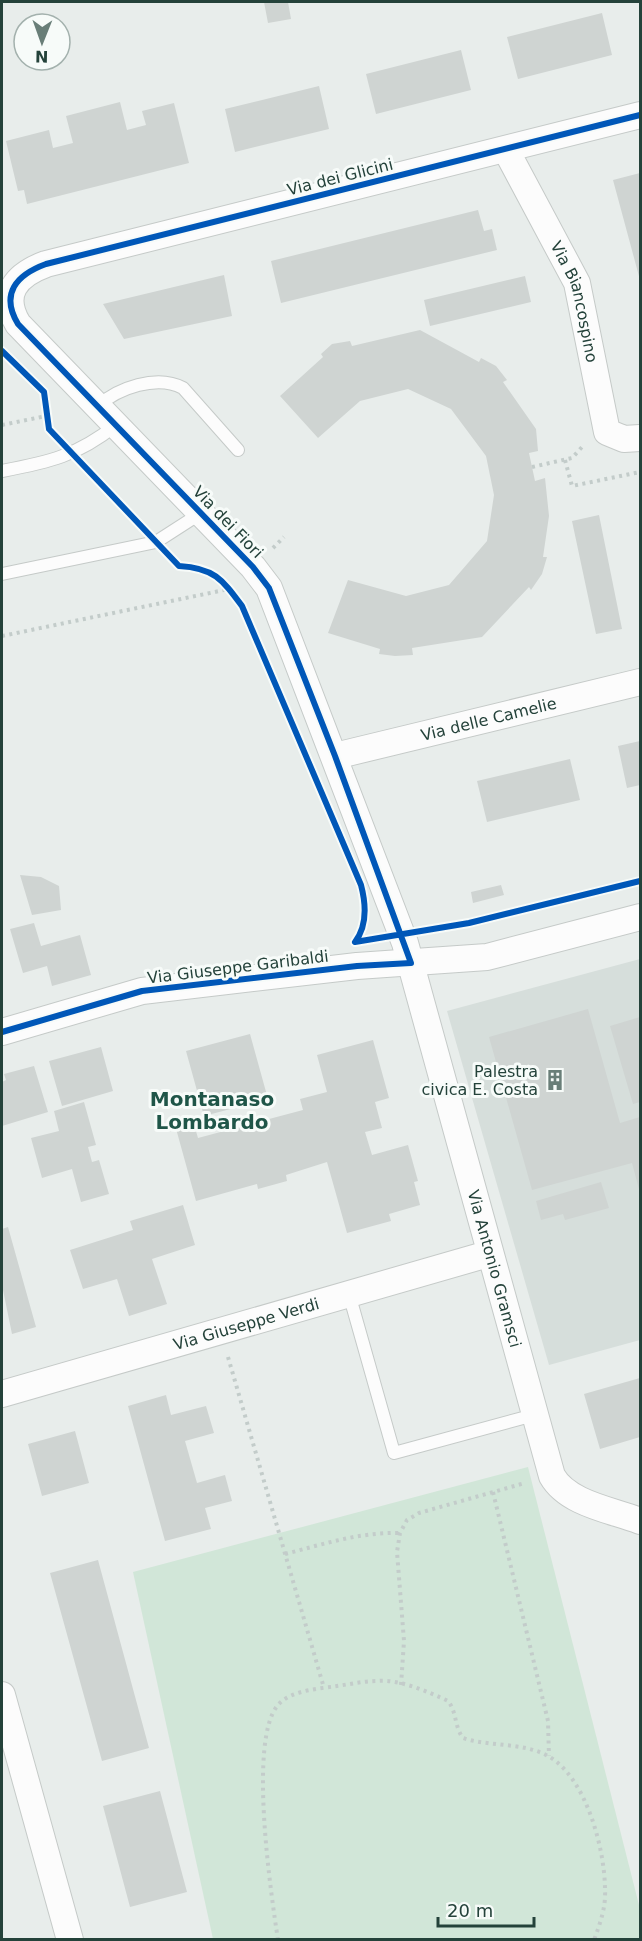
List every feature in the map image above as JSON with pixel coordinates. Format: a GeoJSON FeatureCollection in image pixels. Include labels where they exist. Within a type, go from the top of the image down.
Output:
{"type":"FeatureCollection","features":[{"type":"Feature","properties":{"kind":"street","name":"Via dei Glicini"},"geometry":{"type":"LineString","coordinates":[[46,264],[640,116]]}},
{"type":"Feature","properties":{"kind":"street","name":"Via Biancospino"},"geometry":{"type":"LineString","coordinates":[[506,150],[577,283],[608,432],[624,439],[640,438]]}},
{"type":"Feature","properties":{"kind":"street","name":"Via dei Fiori"},"geometry":{"type":"LineString","coordinates":[[46,264],[28,270],[17,279],[9,301],[11,313],[18,324],[201,513],[264,582],[279,611],[335,756],[411,963]]}},
{"type":"Feature","properties":{"kind":"street","name":"Via delle Camelie"},"geometry":{"type":"LineString","coordinates":[[335,756],[640,682]]}},
{"type":"Feature","properties":{"kind":"street","name":"Via Giuseppe Garibaldi"},"geometry":{"type":"LineString","coordinates":[[2,1032],[142,991],[357,966],[487,957],[640,917]]}},
{"type":"Feature","properties":{"kind":"street","name":"Via Antonio Gramsci"},"geometry":{"type":"LineString","coordinates":[[411,963],[488,1254],[552,1476],[558,1487],[569,1495],[640,1521]]}},
{"type":"Feature","properties":{"kind":"street","name":"Via Giuseppe Verdi"},"geometry":{"type":"LineString","coordinates":[[2,1394],[488,1254]]}},
{"type":"Feature","properties":{"kind":"street"},"geometry":{"type":"LineString","coordinates":[[2,1695],[70,1940]]}},
{"type":"Feature","properties":{"kind":"lane"},"geometry":{"type":"LineString","coordinates":[[98,406],[118,391],[157,382],[175,384],[183,388],[238,450]]}},
{"type":"Feature","properties":{"kind":"lane"},"geometry":{"type":"LineString","coordinates":[[2,471],[59,460],[96,441],[116,425]]}},
{"type":"Feature","properties":{"kind":"lane"},"geometry":{"type":"LineString","coordinates":[[2,574],[156,542],[201,513]]}},
{"type":"Feature","properties":{"kind":"lane"},"geometry":{"type":"LineString","coordinates":[[349,1294],[394,1454],[534,1415]]}},
{"type":"Feature","properties":{"kind":"path"},"geometry":{"type":"LineString","coordinates":[[2,425],[46,414],[49,429],[72,453]]}},
{"type":"Feature","properties":{"kind":"path"},"geometry":{"type":"LineString","coordinates":[[532,467],[572,458],[583,445],[581,424],[604,416]]}},
{"type":"Feature","properties":{"kind":"path"},"geometry":{"type":"LineString","coordinates":[[565,460],[572,486],[640,472]]}},
{"type":"Feature","properties":{"kind":"path"},"geometry":{"type":"LineString","coordinates":[[224,582],[236,597]]}},
{"type":"Feature","properties":{"kind":"path"},"geometry":{"type":"LineString","coordinates":[[2,636],[264,582]]}},
{"type":"Feature","properties":{"kind":"path"},"geometry":{"type":"LineString","coordinates":[[221,1331],[324,1688]]}},
{"type":"Feature","properties":{"kind":"path"},"geometry":{"type":"LineString","coordinates":[[401,1685],[404,1641],[397,1552],[400,1533],[407,1520],[419,1513],[552,1476]]}},
{"type":"Feature","properties":{"kind":"path"},"geometry":{"type":"LineString","coordinates":[[493,1492],[548,1721],[549,1756]]}},
{"type":"Feature","properties":{"kind":"path"},"geometry":{"type":"LineString","coordinates":[[285,1554],[374,1533],[400,1533]]}},
{"type":"Feature","properties":{"kind":"path"},"geometry":{"type":"LineString","coordinates":[[278,1940],[264,1835],[263,1778],[268,1724],[277,1706],[287,1698],[324,1688],[380,1680],[448,1701],[454,1708],[455,1723],[463,1738],[475,1742],[537,1751],[549,1756],[568,1772],[581,1790],[591,1816],[605,1890],[603,1914],[594,1940]]}},
{"type":"Feature","properties":{"kind":"shaded area"},"geometry":{"type":"Polygon","coordinates":[[[640,959],[640,1340],[549,1365],[447,1011],[640,959]]]}},
{"type":"Feature","properties":{"kind":"green space"},"geometry":{"type":"Polygon","coordinates":[[[528,1467],[640,1909],[640,1939],[213,1939],[133,1572],[528,1467]]]}},
{"type":"Feature","properties":{"kind":"building"},"geometry":{"type":"Polygon","coordinates":[[[264,2],[288,2],[291,19],[268,23],[264,2]]]}},
{"type":"Feature","properties":{"kind":"building"},"geometry":{"type":"Polygon","coordinates":[[[602,13],[612,55],[518,79],[507,37],[602,13]]]}},
{"type":"Feature","properties":{"kind":"building"},"geometry":{"type":"Polygon","coordinates":[[[461,50],[471,90],[376,114],[366,74],[461,50]]]}},
{"type":"Feature","properties":{"kind":"building"},"geometry":{"type":"Polygon","coordinates":[[[319,86],[329,129],[235,152],[225,109],[319,86]]]}},
{"type":"Feature","properties":{"kind":"building"},"geometry":{"type":"Polygon","coordinates":[[[120,102],[127,130],[146,125],[142,111],[174,103],[189,163],[27,204],[24,190],[18,191],[6,141],[49,130],[53,148],[73,143],[66,116],[120,102]]]}},
{"type":"Feature","properties":{"kind":"building"},"geometry":{"type":"Polygon","coordinates":[[[640,173],[640,280],[613,180],[640,173]]]}},
{"type":"Feature","properties":{"kind":"building"},"geometry":{"type":"Polygon","coordinates":[[[478,210],[484,231],[492,229],[497,250],[281,303],[271,261],[478,210]]]}},
{"type":"Feature","properties":{"kind":"building"},"geometry":{"type":"Polygon","coordinates":[[[224,275],[232,316],[124,339],[103,304],[224,275]]]}},
{"type":"Feature","properties":{"kind":"building"},"geometry":{"type":"Polygon","coordinates":[[[525,276],[531,302],[430,326],[424,300],[525,276]]]}},
{"type":"Feature","properties":{"kind":"building"},"geometry":{"type":"Polygon","coordinates":[[[420,330],[479,362],[481,358],[496,366],[507,380],[503,382],[536,429],[538,451],[529,453],[535,481],[545,478],[549,516],[543,557],[547,557],[542,574],[531,590],[529,587],[482,637],[412,648],[413,655],[395,656],[379,654],[380,649],[328,633],[348,580],[406,596],[449,585],[487,541],[494,495],[486,456],[451,409],[408,389],[360,401],[318,438],[280,396],[323,357],[321,354],[332,344],[350,341],[352,346],[420,330]]]}},
{"type":"Feature","properties":{"kind":"building"},"geometry":{"type":"Polygon","coordinates":[[[599,515],[622,629],[596,634],[572,521],[599,515]]]}},
{"type":"Feature","properties":{"kind":"building"},"geometry":{"type":"Polygon","coordinates":[[[640,741],[640,785],[627,788],[618,746],[640,741]]]}},
{"type":"Feature","properties":{"kind":"building"},"geometry":{"type":"Polygon","coordinates":[[[570,759],[580,800],[487,822],[477,781],[570,759]]]}},
{"type":"Feature","properties":{"kind":"building"},"geometry":{"type":"Polygon","coordinates":[[[20,875],[41,877],[59,886],[61,910],[32,915],[20,875]]]}},
{"type":"Feature","properties":{"kind":"building"},"geometry":{"type":"Polygon","coordinates":[[[501,885],[504,895],[473,903],[471,892],[501,885]]]}},
{"type":"Feature","properties":{"kind":"building"},"geometry":{"type":"Polygon","coordinates":[[[34,923],[41,946],[80,935],[91,975],[52,986],[47,966],[23,973],[10,929],[34,923]]]}},
{"type":"Feature","properties":{"kind":"building","name":"Palestra civica E. Costa"},"geometry":{"type":"Polygon","coordinates":[[[588,1009],[620,1123],[640,1117],[640,1193],[632,1163],[532,1190],[489,1037],[588,1009]]]}},
{"type":"Feature","properties":{"kind":"building"},"geometry":{"type":"Polygon","coordinates":[[[640,1017],[640,1102],[633,1104],[610,1026],[640,1017]]]}},
{"type":"Feature","properties":{"kind":"building"},"geometry":{"type":"Polygon","coordinates":[[[250,1034],[268,1099],[204,1116],[186,1051],[250,1034]]]}},
{"type":"Feature","properties":{"kind":"building"},"geometry":{"type":"Polygon","coordinates":[[[373,1040],[389,1098],[375,1102],[382,1128],[365,1132],[372,1155],[408,1145],[418,1181],[414,1182],[420,1205],[389,1214],[391,1221],[347,1233],[327,1162],[286,1175],[287,1181],[258,1189],[257,1184],[196,1201],[175,1125],[193,1121],[198,1138],[303,1110],[300,1099],[327,1092],[317,1055],[373,1040]]]}},
{"type":"Feature","properties":{"kind":"building"},"geometry":{"type":"Polygon","coordinates":[[[101,1047],[113,1091],[62,1106],[49,1061],[101,1047]]]}},
{"type":"Feature","properties":{"kind":"building"},"geometry":{"type":"Polygon","coordinates":[[[34,1066],[48,1112],[2,1126],[2,1082],[6,1080],[4,1074],[34,1066]]]}},
{"type":"Feature","properties":{"kind":"building"},"geometry":{"type":"Polygon","coordinates":[[[84,1102],[96,1145],[88,1147],[92,1162],[99,1160],[109,1194],[81,1202],[72,1169],[42,1178],[31,1138],[59,1131],[54,1111],[84,1102]]]}},
{"type":"Feature","properties":{"kind":"building"},"geometry":{"type":"Polygon","coordinates":[[[601,1182],[609,1208],[565,1220],[563,1214],[541,1220],[536,1201],[601,1182]]]}},
{"type":"Feature","properties":{"kind":"building"},"geometry":{"type":"Polygon","coordinates":[[[183,1205],[195,1245],[152,1259],[167,1304],[129,1316],[117,1279],[83,1289],[70,1250],[133,1230],[130,1221],[183,1205]]]}},
{"type":"Feature","properties":{"kind":"building"},"geometry":{"type":"Polygon","coordinates":[[[8,1227],[36,1327],[12,1334],[2,1285],[2,1229],[8,1227]]]}},
{"type":"Feature","properties":{"kind":"building"},"geometry":{"type":"Polygon","coordinates":[[[640,1378],[640,1437],[600,1449],[584,1394],[640,1378]]]}},
{"type":"Feature","properties":{"kind":"building"},"geometry":{"type":"Polygon","coordinates":[[[166,1395],[171,1415],[206,1406],[214,1433],[185,1441],[197,1483],[225,1475],[232,1501],[205,1508],[211,1529],[165,1541],[128,1406],[166,1395]]]}},
{"type":"Feature","properties":{"kind":"building"},"geometry":{"type":"Polygon","coordinates":[[[75,1431],[89,1483],[42,1496],[28,1444],[75,1431]]]}},
{"type":"Feature","properties":{"kind":"building"},"geometry":{"type":"Polygon","coordinates":[[[98,1560],[149,1748],[102,1761],[50,1573],[98,1560]]]}},
{"type":"Feature","properties":{"kind":"building"},"geometry":{"type":"Polygon","coordinates":[[[160,1791],[187,1892],[130,1907],[103,1806],[160,1791]]]}},
{"type":"Feature","properties":{"kind":"cycle path"},"geometry":{"type":"LineString","coordinates":[[2,1032],[142,991],[357,966],[411,963],[335,756],[269,588],[253,567],[18,324],[11,304],[14,287],[26,274],[46,264],[640,115]]}},
{"type":"Feature","properties":{"kind":"cycle path"},"geometry":{"type":"LineString","coordinates":[[2,351],[44,392],[49,429],[179,566],[209,572],[223,582],[242,606],[361,885],[365,914],[362,929],[355,942],[469,923],[640,881]]}},
{"type":"Feature","properties":{"kind":"place","name":"Palestra civica E. Costa"},"geometry":{"type":"Point","coordinates":[555,1080]}},
{"type":"Feature","properties":{"kind":"district","name":"Montanaso Lombardo"},"geometry":{"type":"Point","coordinates":[212,1110]}}]}
